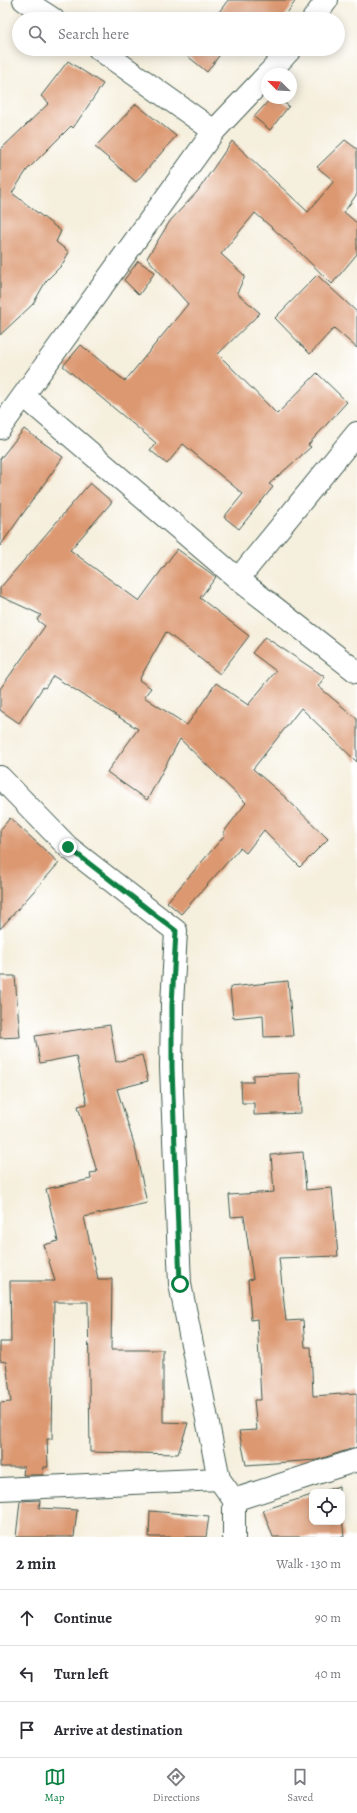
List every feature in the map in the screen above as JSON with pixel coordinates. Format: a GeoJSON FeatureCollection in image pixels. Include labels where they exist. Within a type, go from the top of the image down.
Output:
{"type":"FeatureCollection","features":[{"type":"Feature","properties":{"kind":"street"},"geometry":{"type":"LineString","coordinates":[[24,0],[42,12]]}},
{"type":"Feature","properties":{"kind":"street"},"geometry":{"type":"LineString","coordinates":[[318,12],[327,0]]}},
{"type":"Feature","properties":{"kind":"street"},"geometry":{"type":"LineString","coordinates":[[109,56],[214,131]]}},
{"type":"Feature","properties":{"kind":"street"},"geometry":{"type":"LineString","coordinates":[[274,68],[285,56]]}},
{"type":"Feature","properties":{"kind":"street"},"geometry":{"type":"LineString","coordinates":[[0,428],[214,131],[261,82]]}},
{"type":"Feature","properties":{"kind":"street"},"geometry":{"type":"LineString","coordinates":[[24,396],[238,579],[357,672]]}},
{"type":"Feature","properties":{"kind":"street"},"geometry":{"type":"LineString","coordinates":[[238,579],[357,433]]}},
{"type":"Feature","properties":{"kind":"street"},"geometry":{"type":"LineString","coordinates":[[0,777],[68,847],[176,931],[172,1005],[172,1067],[180,1284],[219,1479],[234,1500],[234,1537]]}},
{"type":"Feature","properties":{"kind":"street"},"geometry":{"type":"LineString","coordinates":[[234,1500],[357,1460]]}},
{"type":"Feature","properties":{"kind":"street"},"geometry":{"type":"LineString","coordinates":[[0,1489],[219,1479]]}},
{"type":"Feature","properties":{"kind":"building"},"geometry":{"type":"Polygon","coordinates":[[[228,0],[296,0],[288,12],[219,12],[228,0]]]}},
{"type":"Feature","properties":{"kind":"building"},"geometry":{"type":"Polygon","coordinates":[[[188,56],[219,56],[207,72],[188,56]]]}},
{"type":"Feature","properties":{"kind":"building"},"geometry":{"type":"Polygon","coordinates":[[[68,61],[103,84],[73,128],[71,126],[27,170],[12,193],[61,231],[56,242],[69,252],[62,265],[46,281],[33,304],[0,335],[0,150],[49,103],[41,96],[68,61]]]}},
{"type":"Feature","properties":{"kind":"building"},"geometry":{"type":"Polygon","coordinates":[[[136,104],[176,136],[136,182],[95,147],[136,104]]]}},
{"type":"Feature","properties":{"kind":"building"},"geometry":{"type":"Polygon","coordinates":[[[266,104],[286,104],[289,106],[270,130],[254,117],[266,104]]]}},
{"type":"Feature","properties":{"kind":"building"},"geometry":{"type":"Polygon","coordinates":[[[345,140],[357,149],[357,194],[344,212],[357,223],[357,254],[332,284],[293,246],[255,213],[221,254],[245,276],[237,293],[260,313],[218,354],[277,414],[317,373],[347,402],[308,445],[311,447],[269,484],[273,487],[239,529],[224,517],[243,494],[183,444],[167,464],[150,450],[156,443],[63,366],[81,345],[125,381],[188,304],[147,258],[170,221],[197,192],[232,141],[308,212],[334,181],[317,167],[345,140]]]}},
{"type":"Feature","properties":{"kind":"building"},"geometry":{"type":"Polygon","coordinates":[[[138,261],[155,272],[139,295],[124,280],[138,261]]]}},
{"type":"Feature","properties":{"kind":"building"},"geometry":{"type":"Polygon","coordinates":[[[317,275],[357,312],[357,348],[334,328],[310,354],[275,318],[317,275]]]}},
{"type":"Feature","properties":{"kind":"building"},"geometry":{"type":"Polygon","coordinates":[[[24,429],[63,457],[0,546],[0,459],[24,429]]]}},
{"type":"Feature","properties":{"kind":"building"},"geometry":{"type":"Polygon","coordinates":[[[90,483],[112,502],[70,550],[139,601],[177,549],[216,577],[200,598],[249,636],[220,674],[166,632],[139,680],[151,688],[144,697],[187,725],[216,683],[248,705],[276,671],[252,653],[265,637],[325,677],[318,686],[357,719],[357,762],[301,708],[253,769],[285,797],[328,839],[300,867],[264,830],[246,853],[240,848],[181,914],[167,902],[225,835],[223,833],[246,803],[180,739],[147,800],[107,772],[138,729],[53,676],[45,688],[43,687],[19,723],[0,710],[0,689],[45,626],[37,620],[41,615],[0,596],[0,588],[90,483]]]}},
{"type":"Feature","properties":{"kind":"building"},"geometry":{"type":"Polygon","coordinates":[[[10,818],[59,863],[0,929],[0,830],[10,818]]]}},
{"type":"Feature","properties":{"kind":"building"},"geometry":{"type":"Polygon","coordinates":[[[0,976],[15,976],[20,1037],[0,1038],[0,976]]]}},
{"type":"Feature","properties":{"kind":"building"},"geometry":{"type":"Polygon","coordinates":[[[288,981],[293,1036],[264,1037],[263,1015],[233,1018],[230,987],[288,981]]]}},
{"type":"Feature","properties":{"kind":"building"},"geometry":{"type":"Polygon","coordinates":[[[110,1025],[116,1062],[142,1055],[148,1081],[117,1089],[135,1147],[147,1203],[84,1217],[98,1279],[112,1279],[111,1350],[163,1350],[163,1422],[188,1423],[178,1454],[90,1452],[88,1302],[54,1302],[52,1439],[47,1439],[48,1467],[44,1467],[43,1475],[23,1475],[24,1467],[0,1467],[0,1403],[11,1402],[6,1362],[0,1361],[0,1342],[11,1342],[10,1281],[55,1281],[44,1245],[58,1241],[46,1189],[91,1179],[90,1173],[97,1172],[78,1106],[87,1104],[76,1056],[40,1063],[35,1036],[110,1025]]]}},
{"type":"Feature","properties":{"kind":"building"},"geometry":{"type":"Polygon","coordinates":[[[300,1073],[301,1113],[254,1115],[254,1103],[242,1103],[241,1082],[253,1082],[253,1075],[300,1073]]]}},
{"type":"Feature","properties":{"kind":"building"},"geometry":{"type":"Polygon","coordinates":[[[303,1152],[306,1190],[332,1188],[338,1256],[279,1258],[286,1321],[303,1320],[305,1347],[311,1347],[313,1396],[357,1393],[357,1447],[317,1460],[246,1465],[239,1431],[257,1430],[254,1400],[261,1400],[257,1319],[251,1320],[248,1280],[253,1279],[244,1216],[231,1217],[229,1195],[274,1192],[271,1155],[303,1152]]]}},
{"type":"Feature","properties":{"kind":"building"},"geometry":{"type":"Polygon","coordinates":[[[339,1486],[339,1489],[330,1489],[339,1486]]]}},
{"type":"Feature","properties":{"kind":"building"},"geometry":{"type":"Polygon","coordinates":[[[309,1496],[309,1525],[343,1525],[344,1537],[273,1537],[263,1510],[309,1496]]]}},
{"type":"Feature","properties":{"kind":"building"},"geometry":{"type":"Polygon","coordinates":[[[40,1500],[39,1508],[77,1510],[74,1537],[16,1537],[20,1501],[40,1500]]]}},
{"type":"Feature","properties":{"kind":"building"},"geometry":{"type":"Polygon","coordinates":[[[150,1511],[209,1516],[206,1537],[149,1537],[150,1511]]]}},
{"type":"Feature","properties":{"kind":"route"},"geometry":{"type":"LineString","coordinates":[[68,847],[176,931],[172,1005],[172,1067],[180,1284]]}}]}
